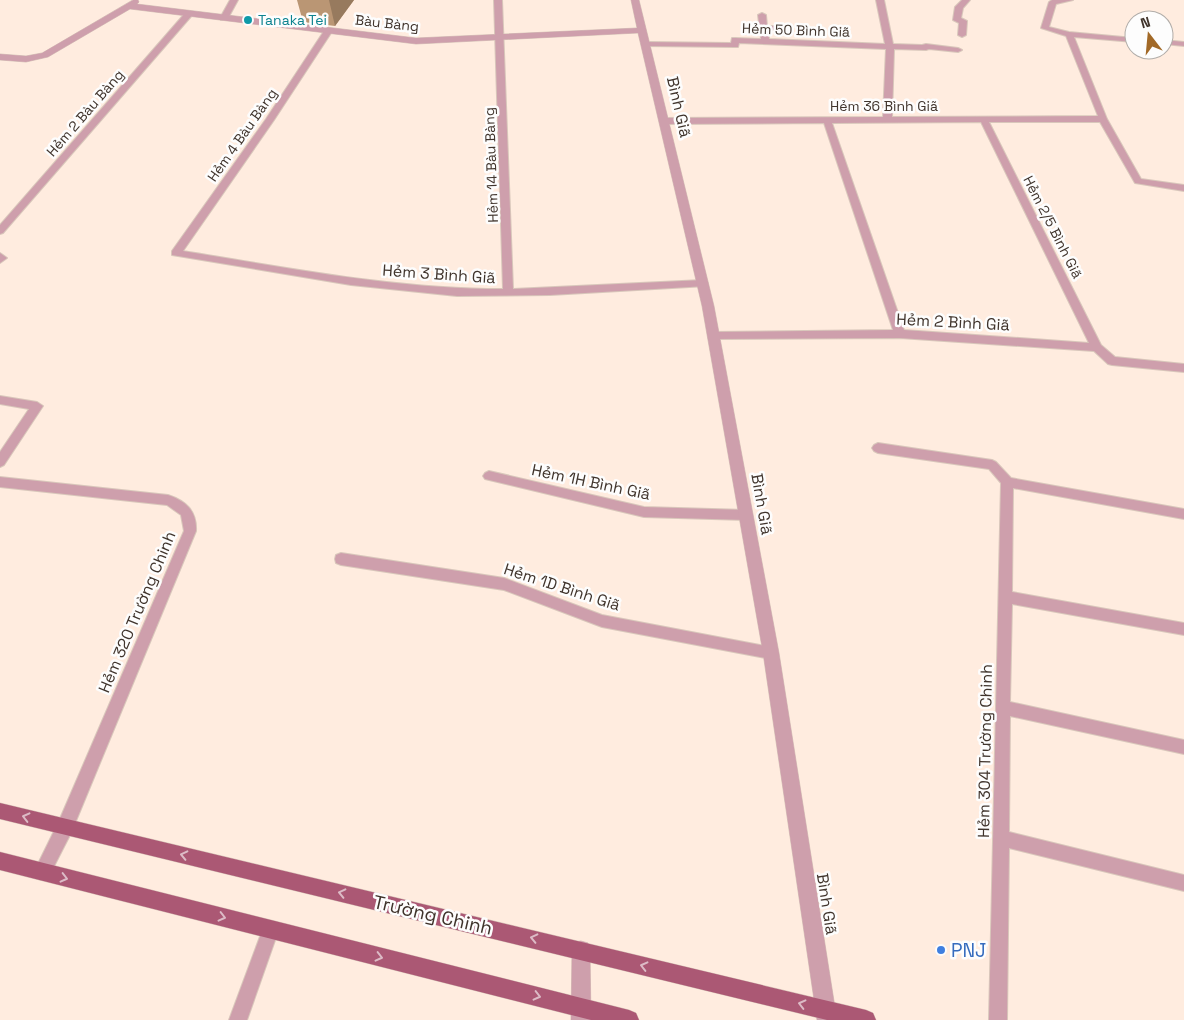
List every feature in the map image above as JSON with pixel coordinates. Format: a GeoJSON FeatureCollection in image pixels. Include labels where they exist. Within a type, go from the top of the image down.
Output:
{"type":"FeatureCollection","features":[{"type":"Feature","properties":{"kind":"main road","name":"Trường Chinh"},"geometry":{"type":"LineString","coordinates":[[0,811],[581,950],[826,1015],[866,1020]]}},
{"type":"Feature","properties":{"kind":"main road"},"geometry":{"type":"LineString","coordinates":[[0,861],[271,929],[581,1014],[629,1020]]}},
{"type":"Feature","properties":{"kind":"street"},"geometry":{"type":"LineString","coordinates":[[0,57],[26,59],[45,54],[138,0]]}},
{"type":"Feature","properties":{"kind":"street","name":"Bình Giã"},"geometry":{"type":"LineString","coordinates":[[635,0],[703,284],[713,336],[771,653],[826,1015]]}},
{"type":"Feature","properties":{"kind":"street","name":"Bàu Bàng"},"geometry":{"type":"LineString","coordinates":[[129,6],[416,41],[500,37],[644,37]]}},
{"type":"Feature","properties":{"kind":"street"},"geometry":{"type":"LineString","coordinates":[[581,950],[581,1014]]}},
{"type":"Feature","properties":{"kind":"lane"},"geometry":{"type":"LineString","coordinates":[[224,18],[234,0]]}},
{"type":"Feature","properties":{"kind":"lane","name":"Hẻm 14 Bàu Bàng"},"geometry":{"type":"LineString","coordinates":[[498,0],[508,293]]}},
{"type":"Feature","properties":{"kind":"lane"},"geometry":{"type":"LineString","coordinates":[[880,0],[890,46],[891,60],[887,120]]}},
{"type":"Feature","properties":{"kind":"lane"},"geometry":{"type":"LineString","coordinates":[[962,35],[963,21],[957,20],[959,7],[966,0]]}},
{"type":"Feature","properties":{"kind":"lane"},"geometry":{"type":"LineString","coordinates":[[1069,0],[1053,2],[1045,28],[1069,34],[1124,39]]}},
{"type":"Feature","properties":{"kind":"lane","name":"Hẻm 2 Bàu Bàng"},"geometry":{"type":"LineString","coordinates":[[0,231],[190,14]]}},
{"type":"Feature","properties":{"kind":"lane"},"geometry":{"type":"LineString","coordinates":[[762,15],[765,41]]}},
{"type":"Feature","properties":{"kind":"lane"},"geometry":{"type":"LineString","coordinates":[[764,28],[786,28]]}},
{"type":"Feature","properties":{"kind":"lane","name":"Hẻm 4 Bàu Bàng"},"geometry":{"type":"LineString","coordinates":[[176,253],[270,120],[329,30]]}},
{"type":"Feature","properties":{"kind":"lane"},"geometry":{"type":"LineString","coordinates":[[1069,34],[1103,119],[1138,181],[1184,188]]}},
{"type":"Feature","properties":{"kind":"lane","name":"Hẻm 50 Bình Giã"},"geometry":{"type":"LineString","coordinates":[[644,37],[736,45],[735,40],[926,48],[926,46],[958,50]]}},
{"type":"Feature","properties":{"kind":"lane","name":"Hẻm 36 Bình Giã"},"geometry":{"type":"LineString","coordinates":[[664,121],[1103,119]]}},
{"type":"Feature","properties":{"kind":"lane"},"geometry":{"type":"LineString","coordinates":[[827,120],[900,334]]}},
{"type":"Feature","properties":{"kind":"lane","name":"Hẻm 2/5 Bình Giã"},"geometry":{"type":"LineString","coordinates":[[984,120],[1097,347]]}},
{"type":"Feature","properties":{"kind":"lane","name":"Hẻm 3 Bình Giã"},"geometry":{"type":"LineString","coordinates":[[176,253],[382,285],[457,292],[508,293],[703,284]]}},
{"type":"Feature","properties":{"kind":"lane"},"geometry":{"type":"LineString","coordinates":[[0,256],[2,258],[0,260]]}},
{"type":"Feature","properties":{"kind":"lane","name":"Hẻm 2 Bình Giã"},"geometry":{"type":"LineString","coordinates":[[713,336],[900,334],[1097,347]]}},
{"type":"Feature","properties":{"kind":"lane"},"geometry":{"type":"LineString","coordinates":[[1097,347],[1112,361],[1184,368]]}},
{"type":"Feature","properties":{"kind":"lane"},"geometry":{"type":"LineString","coordinates":[[0,400],[37,406],[0,462]]}},
{"type":"Feature","properties":{"kind":"lane"},"geometry":{"type":"LineString","coordinates":[[878,448],[992,465],[1007,482],[1184,514]]}},
{"type":"Feature","properties":{"kind":"lane","name":"Hẻm 1H Bình Giã"},"geometry":{"type":"LineString","coordinates":[[489,476],[644,512],[746,515]]}},
{"type":"Feature","properties":{"kind":"lane","name":"Hẻm 320 Trường Chinh"},"geometry":{"type":"LineString","coordinates":[[0,482],[168,500],[182,506],[190,517],[190,531],[65,827],[42,872]]}},
{"type":"Feature","properties":{"kind":"lane","name":"Hẻm 304 Trường Chinh"},"geometry":{"type":"LineString","coordinates":[[998,1020],[1007,482]]}},
{"type":"Feature","properties":{"kind":"lane","name":"Hẻm 1D Bình Giã"},"geometry":{"type":"LineString","coordinates":[[341,558],[504,584],[602,621],[771,653]]}},
{"type":"Feature","properties":{"kind":"lane"},"geometry":{"type":"LineString","coordinates":[[1005,597],[1184,628]]}},
{"type":"Feature","properties":{"kind":"lane"},"geometry":{"type":"LineString","coordinates":[[1003,707],[1184,747]]}},
{"type":"Feature","properties":{"kind":"lane"},"geometry":{"type":"LineString","coordinates":[[1001,838],[1184,883]]}},
{"type":"Feature","properties":{"kind":"lane"},"geometry":{"type":"LineString","coordinates":[[238,1020],[271,929]]}},
{"type":"Feature","properties":{"kind":"place","name":"Tanaka Tei"},"geometry":{"type":"Point","coordinates":[248,20]}},
{"type":"Feature","properties":{"kind":"place","name":"PNJ"},"geometry":{"type":"Point","coordinates":[941,950]}}]}
